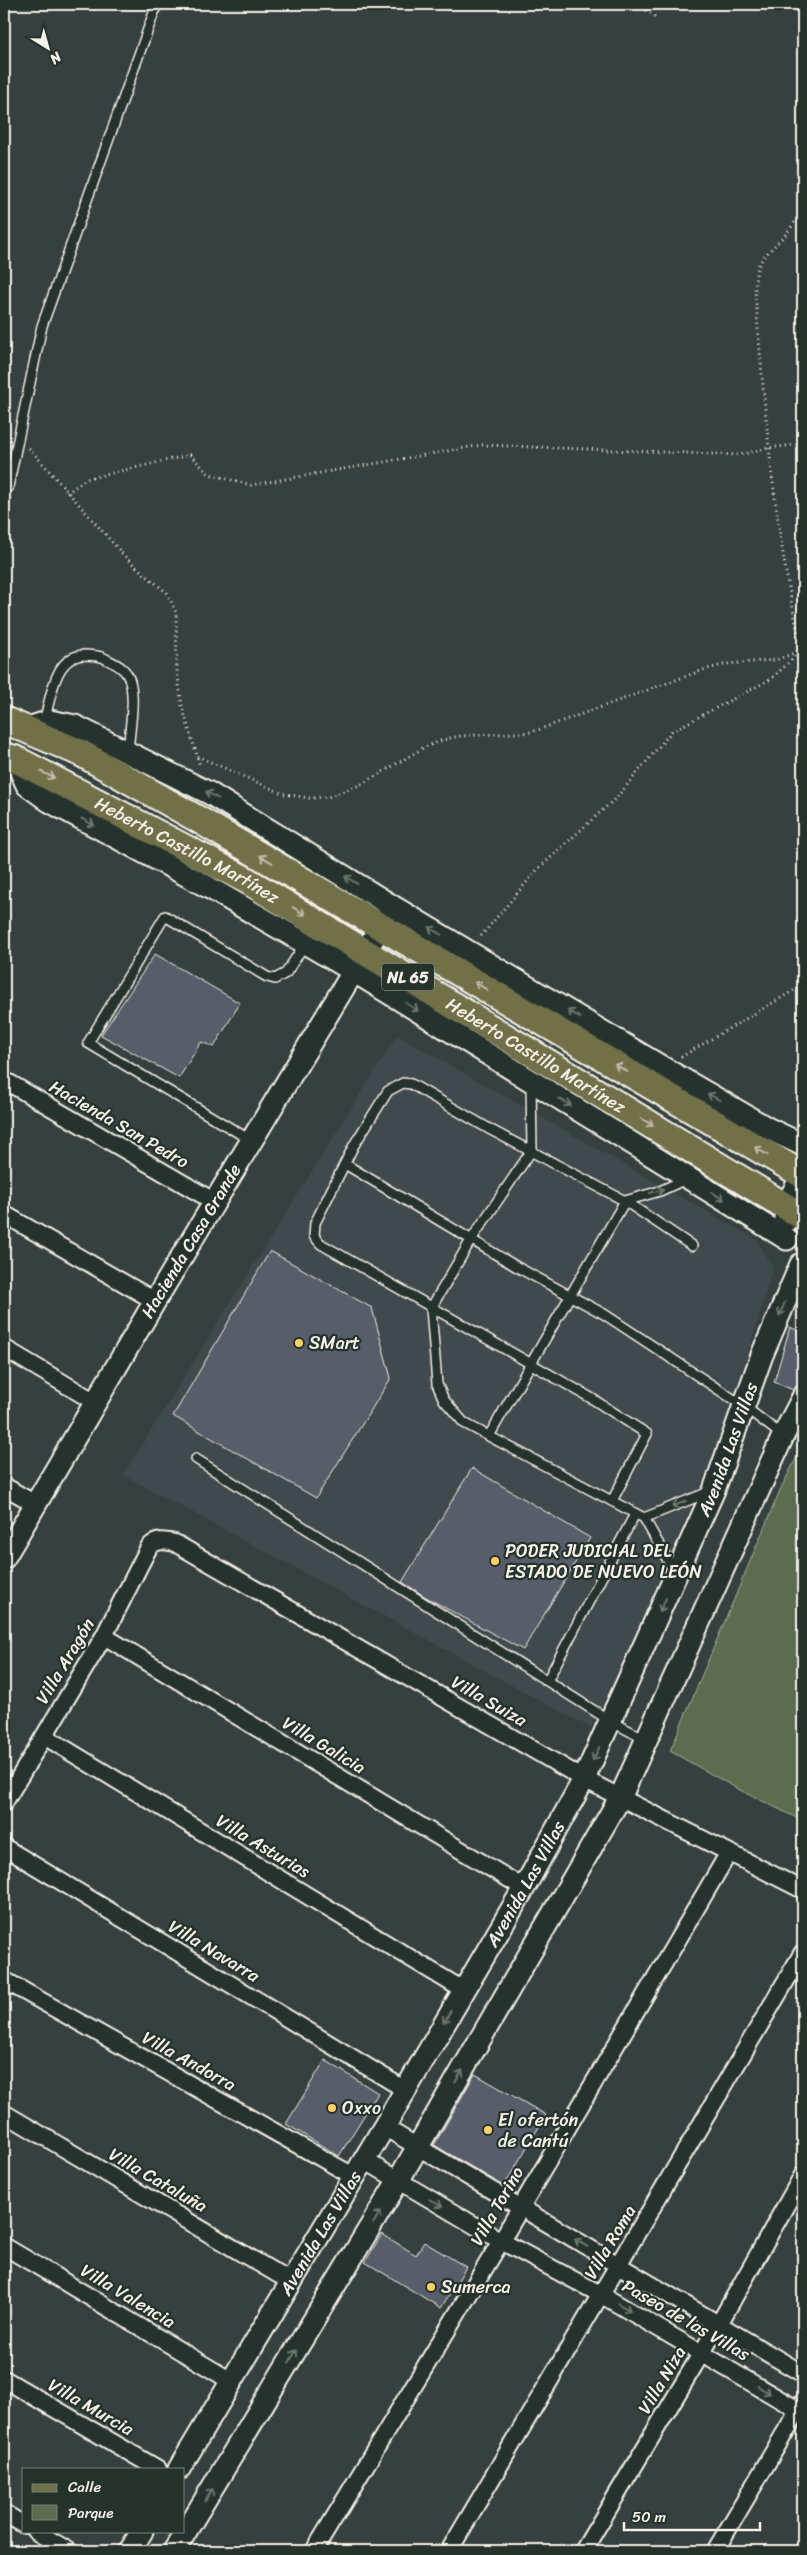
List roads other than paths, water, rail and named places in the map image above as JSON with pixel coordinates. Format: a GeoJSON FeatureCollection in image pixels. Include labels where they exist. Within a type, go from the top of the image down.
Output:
{"type":"FeatureCollection","features":[{"type":"Feature","properties":{"kind":"main road"},"geometry":{"type":"LineString","coordinates":[[9,757],[24,724]]}},
{"type":"Feature","properties":{"kind":"main road","name":"Heberto Castillo Martínez"},"geometry":{"type":"LineString","coordinates":[[24,724],[81,753],[202,820],[387,916],[803,1176]]}},
{"type":"Feature","properties":{"kind":"main road","name":"Heberto Castillo Martínez"},"geometry":{"type":"LineString","coordinates":[[9,757],[197,852],[360,962],[795,1212]]}},
{"type":"Feature","properties":{"kind":"street"},"geometry":{"type":"LineString","coordinates":[[24,724],[56,721],[75,726],[209,793],[387,916],[469,950],[662,1067],[769,1129],[803,1144]]}},
{"type":"Feature","properties":{"kind":"street"},"geometry":{"type":"LineString","coordinates":[[9,757],[27,785],[49,801],[208,887],[305,943],[360,962],[532,1081],[788,1239]]}},
{"type":"Feature","properties":{"kind":"street","name":"Hacienda Casa Grande"},"geometry":{"type":"LineString","coordinates":[[4,1558],[155,1301],[387,916]]}},
{"type":"Feature","properties":{"kind":"street","name":"Hacienda San Pedro"},"geometry":{"type":"LineString","coordinates":[[4,1080],[215,1202]]}},
{"type":"Feature","properties":{"kind":"street"},"geometry":{"type":"LineString","coordinates":[[802,1264],[788,1239],[785,1218],[795,1212],[793,1190],[803,1176]]}},
{"type":"Feature","properties":{"kind":"street"},"geometry":{"type":"LineString","coordinates":[[4,1214],[155,1301]]}},
{"type":"Feature","properties":{"kind":"street","name":"Avenida Las Villas"},"geometry":{"type":"LineString","coordinates":[[180,2468],[384,2127],[404,2089],[524,1888],[584,1779],[612,1722],[714,1490],[762,1355],[802,1264]]}},
{"type":"Feature","properties":{"kind":"street"},"geometry":{"type":"LineString","coordinates":[[4,1348],[95,1402]]}},
{"type":"Feature","properties":{"kind":"street"},"geometry":{"type":"LineString","coordinates":[[174,2551],[398,2182],[621,1796],[783,1436],[803,1397]]}},
{"type":"Feature","properties":{"kind":"street"},"geometry":{"type":"LineString","coordinates":[[4,1486],[35,1504]]}},
{"type":"Feature","properties":{"kind":"street","name":"Villa Aragón"},"geometry":{"type":"LineString","coordinates":[[4,1803],[104,1636],[149,1547],[159,1541]]}},
{"type":"Feature","properties":{"kind":"street","name":"Villa Suiza"},"geometry":{"type":"LineString","coordinates":[[159,1541],[175,1543],[584,1779],[621,1796],[728,1854],[803,1890]]}},
{"type":"Feature","properties":{"kind":"street","name":"Villa Galicia"},"geometry":{"type":"LineString","coordinates":[[104,1636],[524,1888]]}},
{"type":"Feature","properties":{"kind":"street","name":"Villa Asturias"},"geometry":{"type":"LineString","coordinates":[[44,1736],[462,1990]]}},
{"type":"Feature","properties":{"kind":"street","name":"Villa Navarra"},"geometry":{"type":"LineString","coordinates":[[4,1847],[404,2089]]}},
{"type":"Feature","properties":{"kind":"street","name":"Villa Torino"},"geometry":{"type":"LineString","coordinates":[[314,2551],[501,2241],[728,1854]]}},
{"type":"Feature","properties":{"kind":"street","name":"Villa Roma"},"geometry":{"type":"LineString","coordinates":[[449,2551],[620,2266],[803,1952]]}},
{"type":"Feature","properties":{"kind":"street","name":"Villa Andorra"},"geometry":{"type":"LineString","coordinates":[[4,1980],[359,2169]]}},
{"type":"Feature","properties":{"kind":"street","name":"Villa Cataluña"},"geometry":{"type":"LineString","coordinates":[[4,2113],[292,2282]]}},
{"type":"Feature","properties":{"kind":"street","name":"Paseo de las Villas"},"geometry":{"type":"LineString","coordinates":[[384,2127],[803,2374]]}},
{"type":"Feature","properties":{"kind":"street","name":"Paseo de las Villas"},"geometry":{"type":"LineString","coordinates":[[359,2169],[398,2182],[802,2408]]}},
{"type":"Feature","properties":{"kind":"street","name":"Villa Niza"},"geometry":{"type":"LineString","coordinates":[[583,2551],[702,2353],[803,2175]]}},
{"type":"Feature","properties":{"kind":"street","name":"Villa Valencia"},"geometry":{"type":"LineString","coordinates":[[4,2246],[231,2381]]}},
{"type":"Feature","properties":{"kind":"street","name":"Villa Murcia"},"geometry":{"type":"LineString","coordinates":[[4,2379],[156,2468]]}},
{"type":"Feature","properties":{"kind":"street"},"geometry":{"type":"LineString","coordinates":[[715,2551],[802,2408]]}},
{"type":"Feature","properties":{"kind":"street"},"geometry":{"type":"LineString","coordinates":[[4,2513],[22,2524]]}},
{"type":"Feature","properties":{"kind":"street"},"geometry":{"type":"LineString","coordinates":[[37,2532],[69,2551]]}},
{"type":"Feature","properties":{"kind":"street"},"geometry":{"type":"LineString","coordinates":[[130,2551],[141,2532]]}},
{"type":"Feature","properties":{"kind":"lane"},"geometry":{"type":"LineString","coordinates":[[4,492],[8,488],[42,326],[156,4]]}},
{"type":"Feature","properties":{"kind":"lane"},"geometry":{"type":"LineString","coordinates":[[24,724],[66,661],[78,656],[100,656],[122,667],[128,676],[132,690],[128,753]]}},
{"type":"Feature","properties":{"kind":"lane"},"geometry":{"type":"LineString","coordinates":[[252,1142],[88,1043],[165,916],[266,977],[275,980],[286,973],[305,943]]}},
{"type":"Feature","properties":{"kind":"lane"},"geometry":{"type":"LineString","coordinates":[[532,1081],[532,1150],[471,1240],[431,1308],[437,1384],[444,1400],[464,1423],[644,1518],[676,1575]]}},
{"type":"Feature","properties":{"kind":"lane"},"geometry":{"type":"LineString","coordinates":[[612,1501],[647,1434],[591,1398],[322,1244],[314,1236],[315,1223],[345,1164],[388,1091],[403,1083],[412,1084],[625,1200],[692,1246]]}},
{"type":"Feature","properties":{"kind":"lane"},"geometry":{"type":"LineString","coordinates":[[345,1164],[471,1240],[604,1314],[745,1407],[783,1436]]}},
{"type":"Feature","properties":{"kind":"lane"},"geometry":{"type":"LineString","coordinates":[[490,1436],[625,1200],[660,1191],[688,1178]]}},
{"type":"Feature","properties":{"kind":"lane"},"geometry":{"type":"LineString","coordinates":[[196,1459],[612,1722],[647,1740]]}},
{"type":"Feature","properties":{"kind":"lane"},"geometry":{"type":"LineString","coordinates":[[644,1518],[714,1490]]}},
{"type":"Feature","properties":{"kind":"lane"},"geometry":{"type":"LineString","coordinates":[[547,1681],[635,1514]]}},
{"type":"Feature","properties":{"kind":"place","name":"SMart"},"geometry":{"type":"Point","coordinates":[299,1343]}},
{"type":"Feature","properties":{"kind":"place","name":"PODER JUDICIAL DEL ESTADO DE NUEVO LEÓN"},"geometry":{"type":"Point","coordinates":[495,1561]}},
{"type":"Feature","properties":{"kind":"place","name":"Oxxo"},"geometry":{"type":"Point","coordinates":[332,2108]}},
{"type":"Feature","properties":{"kind":"place","name":"El ofertón de Cantú"},"geometry":{"type":"Point","coordinates":[488,2130]}},
{"type":"Feature","properties":{"kind":"place","name":"Sumerca"},"geometry":{"type":"Point","coordinates":[431,2287]}}]}
